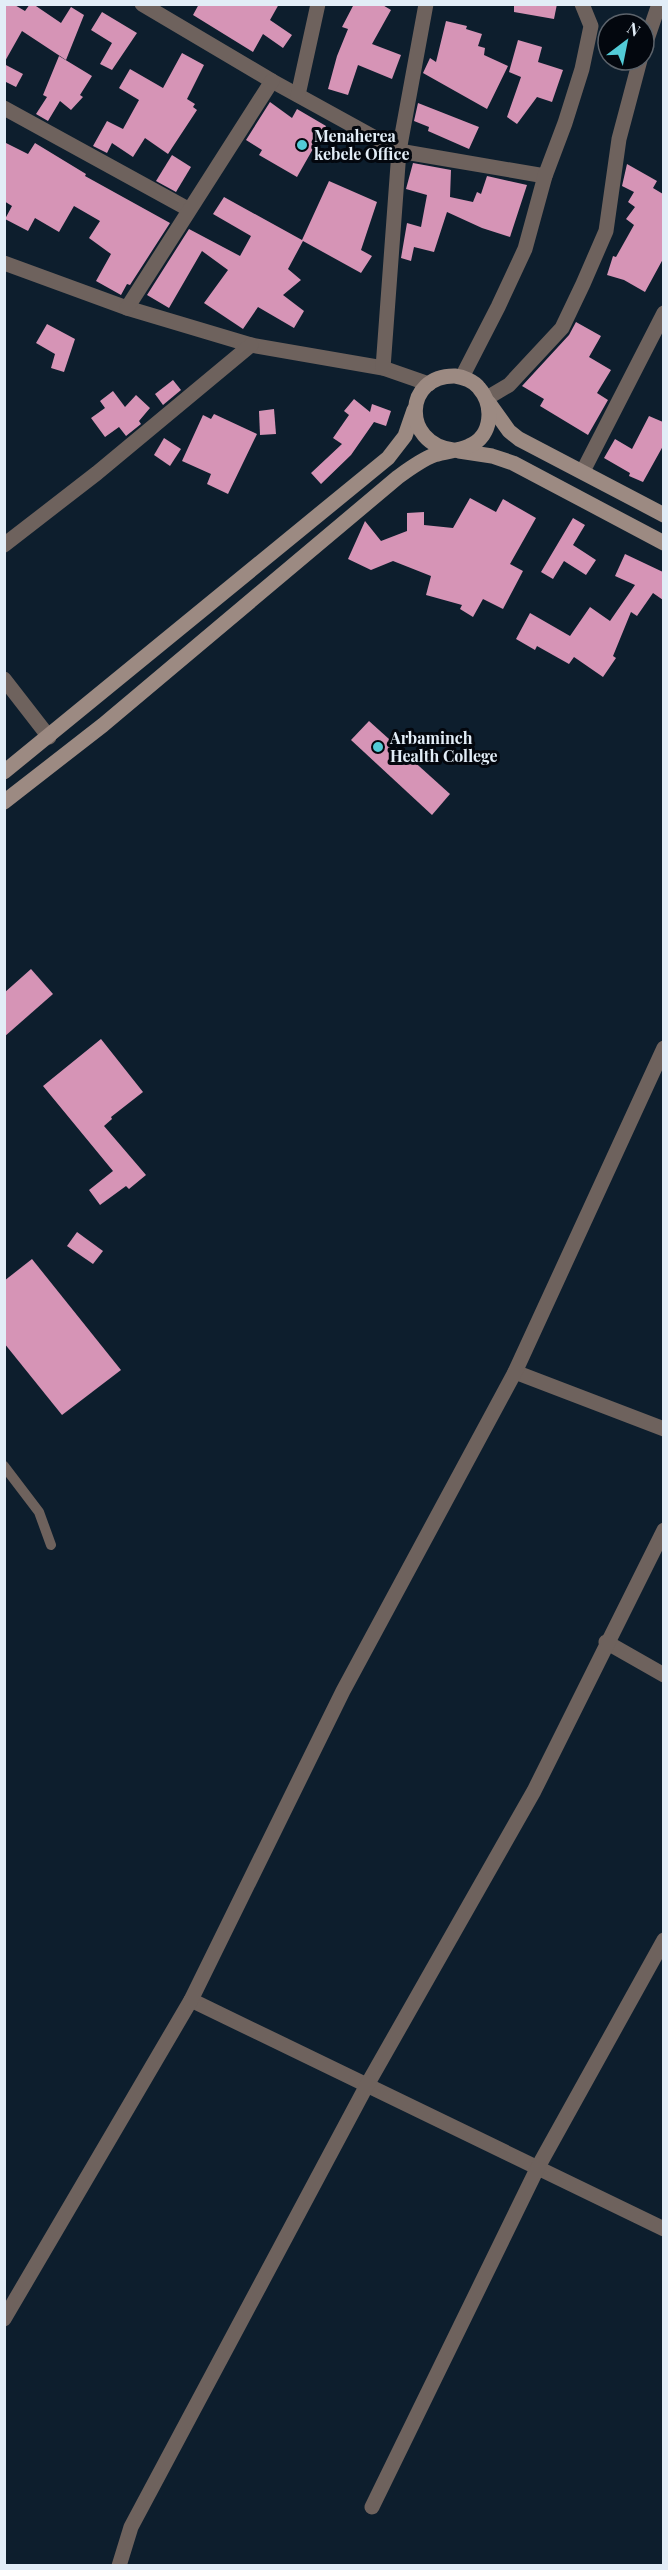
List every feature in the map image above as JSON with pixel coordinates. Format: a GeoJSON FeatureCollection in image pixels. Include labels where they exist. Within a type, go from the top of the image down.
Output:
{"type":"FeatureCollection","features":[{"type":"Feature","properties":{"kind":"main road"},"geometry":{"type":"LineString","coordinates":[[4,772],[388,458],[405,436],[417,402],[429,384],[445,376],[462,377],[477,385],[509,431],[519,439],[663,515]]}},
{"type":"Feature","properties":{"kind":"main road"},"geometry":{"type":"LineString","coordinates":[[4,802],[103,725],[398,477],[423,460],[472,445],[484,434],[490,418],[488,400]]}},
{"type":"Feature","properties":{"kind":"main road"},"geometry":{"type":"LineString","coordinates":[[417,402],[415,414],[422,435],[441,449],[492,456],[513,463],[663,543]]}},
{"type":"Feature","properties":{"kind":"street"},"geometry":{"type":"LineString","coordinates":[[142,4],[272,81],[399,151],[545,176]]}},
{"type":"Feature","properties":{"kind":"street"},"geometry":{"type":"LineString","coordinates":[[298,95],[318,4]]}},
{"type":"Feature","properties":{"kind":"street"},"geometry":{"type":"LineString","coordinates":[[383,368],[399,151],[426,4]]}},
{"type":"Feature","properties":{"kind":"street"},"geometry":{"type":"LineString","coordinates":[[462,377],[525,249],[545,176],[582,69],[591,26],[582,4]]}},
{"type":"Feature","properties":{"kind":"street"},"geometry":{"type":"LineString","coordinates":[[488,400],[509,385],[562,328],[583,284],[606,231],[619,139],[637,72]]}},
{"type":"Feature","properties":{"kind":"street"},"geometry":{"type":"LineString","coordinates":[[127,308],[188,209],[272,81]]}},
{"type":"Feature","properties":{"kind":"street"},"geometry":{"type":"LineString","coordinates":[[4,108],[188,209]]}},
{"type":"Feature","properties":{"kind":"street"},"geometry":{"type":"LineString","coordinates":[[4,263],[127,308],[251,345],[383,368],[429,384]]}},
{"type":"Feature","properties":{"kind":"street"},"geometry":{"type":"LineString","coordinates":[[583,471],[663,313]]}},
{"type":"Feature","properties":{"kind":"street"},"geometry":{"type":"LineString","coordinates":[[4,545],[97,473],[251,345]]}},
{"type":"Feature","properties":{"kind":"street"},"geometry":{"type":"LineString","coordinates":[[4,679],[49,737]]}},
{"type":"Feature","properties":{"kind":"street"},"geometry":{"type":"LineString","coordinates":[[4,2319],[191,2000],[343,1691],[515,1372],[663,1048]]}},
{"type":"Feature","properties":{"kind":"street"},"geometry":{"type":"LineString","coordinates":[[515,1372],[663,1429]]}},
{"type":"Feature","properties":{"kind":"street"},"geometry":{"type":"LineString","coordinates":[[118,2565],[131,2527],[367,2085],[534,1791],[663,1530]]}},
{"type":"Feature","properties":{"kind":"street"},"geometry":{"type":"LineString","coordinates":[[606,1642],[663,1675]]}},
{"type":"Feature","properties":{"kind":"street"},"geometry":{"type":"LineString","coordinates":[[372,2507],[538,2167],[663,1940]]}},
{"type":"Feature","properties":{"kind":"street"},"geometry":{"type":"LineString","coordinates":[[191,2000],[663,2229]]}},
{"type":"Feature","properties":{"kind":"lane"},"geometry":{"type":"LineString","coordinates":[[4,1466],[39,1512],[51,1545]]}},
{"type":"Feature","properties":{"kind":"building"},"geometry":{"type":"Polygon","coordinates":[[[4,4],[13,4],[25,11],[30,4],[33,4],[61,23],[71,7],[84,15],[66,60],[22,31],[4,63],[4,4]]]}},
{"type":"Feature","properties":{"kind":"building"},"geometry":{"type":"Polygon","coordinates":[[[199,4],[279,4],[270,20],[292,35],[283,48],[263,34],[253,52],[193,15],[199,4]]]}},
{"type":"Feature","properties":{"kind":"building"},"geometry":{"type":"Polygon","coordinates":[[[354,4],[381,4],[391,10],[372,44],[401,55],[392,79],[358,65],[348,95],[328,89],[337,56],[348,29],[342,27],[354,4]]]}},
{"type":"Feature","properties":{"kind":"building"},"geometry":{"type":"Polygon","coordinates":[[[514,4],[557,4],[554,19],[514,12],[514,4]]]}},
{"type":"Feature","properties":{"kind":"building"},"geometry":{"type":"Polygon","coordinates":[[[102,12],[137,33],[112,70],[100,64],[112,43],[91,30],[102,12]]]}},
{"type":"Feature","properties":{"kind":"building"},"geometry":{"type":"Polygon","coordinates":[[[446,21],[467,26],[466,29],[482,34],[478,46],[485,48],[484,55],[508,66],[487,109],[423,73],[430,58],[436,62],[446,21]]]}},
{"type":"Feature","properties":{"kind":"building"},"geometry":{"type":"Polygon","coordinates":[[[518,40],[542,47],[538,62],[563,70],[552,102],[537,97],[517,124],[507,117],[521,77],[509,72],[518,40]]]}},
{"type":"Feature","properties":{"kind":"building"},"geometry":{"type":"Polygon","coordinates":[[[182,53],[204,65],[187,99],[195,104],[193,107],[197,110],[168,154],[145,138],[133,157],[112,143],[107,153],[93,146],[107,121],[123,129],[139,100],[119,88],[130,69],[163,88],[182,53]]]}},
{"type":"Feature","properties":{"kind":"building"},"geometry":{"type":"Polygon","coordinates":[[[59,56],[92,76],[80,95],[83,97],[71,110],[60,101],[48,121],[36,114],[47,97],[43,95],[59,56]]]}},
{"type":"Feature","properties":{"kind":"building"},"geometry":{"type":"Polygon","coordinates":[[[4,64],[23,74],[16,87],[4,81],[4,64]]]}},
{"type":"Feature","properties":{"kind":"building"},"geometry":{"type":"Polygon","coordinates":[[[270,102],[292,118],[297,109],[326,126],[297,177],[259,155],[262,150],[246,140],[270,102]]]}},
{"type":"Feature","properties":{"kind":"building"},"geometry":{"type":"Polygon","coordinates":[[[418,103],[479,127],[469,149],[428,131],[429,127],[414,121],[418,103]]]}},
{"type":"Feature","properties":{"kind":"building"},"geometry":{"type":"Polygon","coordinates":[[[4,142],[28,154],[35,143],[86,174],[85,176],[170,223],[130,285],[127,284],[121,295],[96,281],[111,254],[89,238],[100,221],[74,206],[59,232],[35,218],[28,231],[5,219],[12,206],[4,201],[4,142]]]}},
{"type":"Feature","properties":{"kind":"building"},"geometry":{"type":"Polygon","coordinates":[[[172,155],[191,167],[176,192],[156,181],[172,155]]]}},
{"type":"Feature","properties":{"kind":"building"},"geometry":{"type":"Polygon","coordinates":[[[413,163],[451,170],[450,197],[473,202],[477,192],[481,194],[487,176],[527,185],[510,237],[482,228],[447,212],[434,252],[414,247],[411,261],[401,258],[407,223],[421,227],[427,195],[406,189],[413,163]]]}},
{"type":"Feature","properties":{"kind":"building"},"geometry":{"type":"Polygon","coordinates":[[[627,164],[657,181],[653,188],[663,194],[663,259],[645,292],[624,280],[607,275],[613,256],[616,257],[634,225],[626,219],[635,207],[628,202],[634,192],[622,186],[627,164]]]}},
{"type":"Feature","properties":{"kind":"building"},"geometry":{"type":"Polygon","coordinates":[[[329,181],[377,202],[361,250],[372,256],[361,273],[303,241],[288,269],[301,280],[283,295],[304,311],[294,328],[258,307],[243,329],[204,303],[228,270],[202,251],[169,308],[147,295],[189,229],[240,256],[251,236],[213,214],[224,197],[302,240],[329,181]]]}},
{"type":"Feature","properties":{"kind":"building"},"geometry":{"type":"Polygon","coordinates":[[[576,322],[601,336],[589,357],[611,370],[597,393],[608,400],[588,435],[540,406],[544,399],[522,386],[569,335],[576,322]]]}},
{"type":"Feature","properties":{"kind":"building"},"geometry":{"type":"Polygon","coordinates":[[[47,324],[75,339],[64,372],[51,368],[55,354],[36,343],[47,324]]]}},
{"type":"Feature","properties":{"kind":"building"},"geometry":{"type":"Polygon","coordinates":[[[173,380],[181,390],[163,405],[155,394],[173,380]]]}},
{"type":"Feature","properties":{"kind":"building"},"geometry":{"type":"Polygon","coordinates":[[[113,391],[125,407],[136,395],[150,408],[139,421],[141,424],[126,436],[119,427],[105,437],[91,418],[105,408],[100,401],[113,391]]]}},
{"type":"Feature","properties":{"kind":"building"},"geometry":{"type":"Polygon","coordinates":[[[354,399],[370,412],[372,404],[391,411],[386,426],[374,422],[351,455],[321,484],[311,473],[342,444],[333,438],[349,415],[344,411],[354,399]]]}},
{"type":"Feature","properties":{"kind":"building"},"geometry":{"type":"Polygon","coordinates":[[[274,409],[276,434],[260,435],[259,411],[274,409]]]}},
{"type":"Feature","properties":{"kind":"building"},"geometry":{"type":"Polygon","coordinates":[[[214,414],[257,434],[228,494],[207,484],[211,474],[182,461],[203,415],[211,419],[214,414]]]}},
{"type":"Feature","properties":{"kind":"building"},"geometry":{"type":"Polygon","coordinates":[[[649,416],[663,422],[663,446],[643,482],[629,476],[630,473],[604,458],[615,439],[632,449],[649,416]]]}},
{"type":"Feature","properties":{"kind":"building"},"geometry":{"type":"Polygon","coordinates":[[[164,438],[181,449],[170,466],[154,455],[164,438]]]}},
{"type":"Feature","properties":{"kind":"building"},"geometry":{"type":"Polygon","coordinates":[[[470,498],[496,512],[503,499],[536,518],[510,564],[523,571],[503,609],[483,599],[473,617],[460,609],[462,605],[426,595],[431,576],[393,561],[371,570],[348,559],[365,521],[381,541],[407,531],[407,513],[424,512],[424,525],[453,528],[470,498]]]}},
{"type":"Feature","properties":{"kind":"building"},"geometry":{"type":"Polygon","coordinates":[[[573,518],[585,525],[573,545],[596,560],[586,575],[564,561],[553,579],[541,572],[573,518]]]}},
{"type":"Feature","properties":{"kind":"building"},"geometry":{"type":"Polygon","coordinates":[[[625,554],[663,572],[663,600],[653,593],[637,616],[631,612],[613,656],[616,658],[603,677],[574,657],[569,664],[537,646],[535,650],[516,639],[530,613],[570,636],[590,607],[610,621],[635,585],[615,576],[625,554]]]}},
{"type":"Feature","properties":{"kind":"building"},"geometry":{"type":"Polygon","coordinates":[[[369,721],[450,794],[432,815],[351,740],[369,721]]]}},
{"type":"Feature","properties":{"kind":"building"},"geometry":{"type":"Polygon","coordinates":[[[31,969],[53,994],[4,1037],[4,993],[31,969]]]}},
{"type":"Feature","properties":{"kind":"building"},"geometry":{"type":"Polygon","coordinates":[[[101,1039],[143,1092],[111,1117],[112,1119],[104,1126],[146,1175],[129,1189],[126,1186],[100,1205],[89,1190],[113,1171],[43,1086],[101,1039]]]}},
{"type":"Feature","properties":{"kind":"building"},"geometry":{"type":"Polygon","coordinates":[[[77,1232],[103,1251],[93,1264],[67,1246],[77,1232]]]}},
{"type":"Feature","properties":{"kind":"building"},"geometry":{"type":"Polygon","coordinates":[[[32,1259],[121,1370],[62,1415],[4,1343],[4,1281],[32,1259]]]}},
{"type":"Feature","properties":{"kind":"place","name":"Menaherea kebele Office"},"geometry":{"type":"Point","coordinates":[302,145]}},
{"type":"Feature","properties":{"kind":"place","name":"Arbaminch Health College"},"geometry":{"type":"Point","coordinates":[378,747]}}]}
